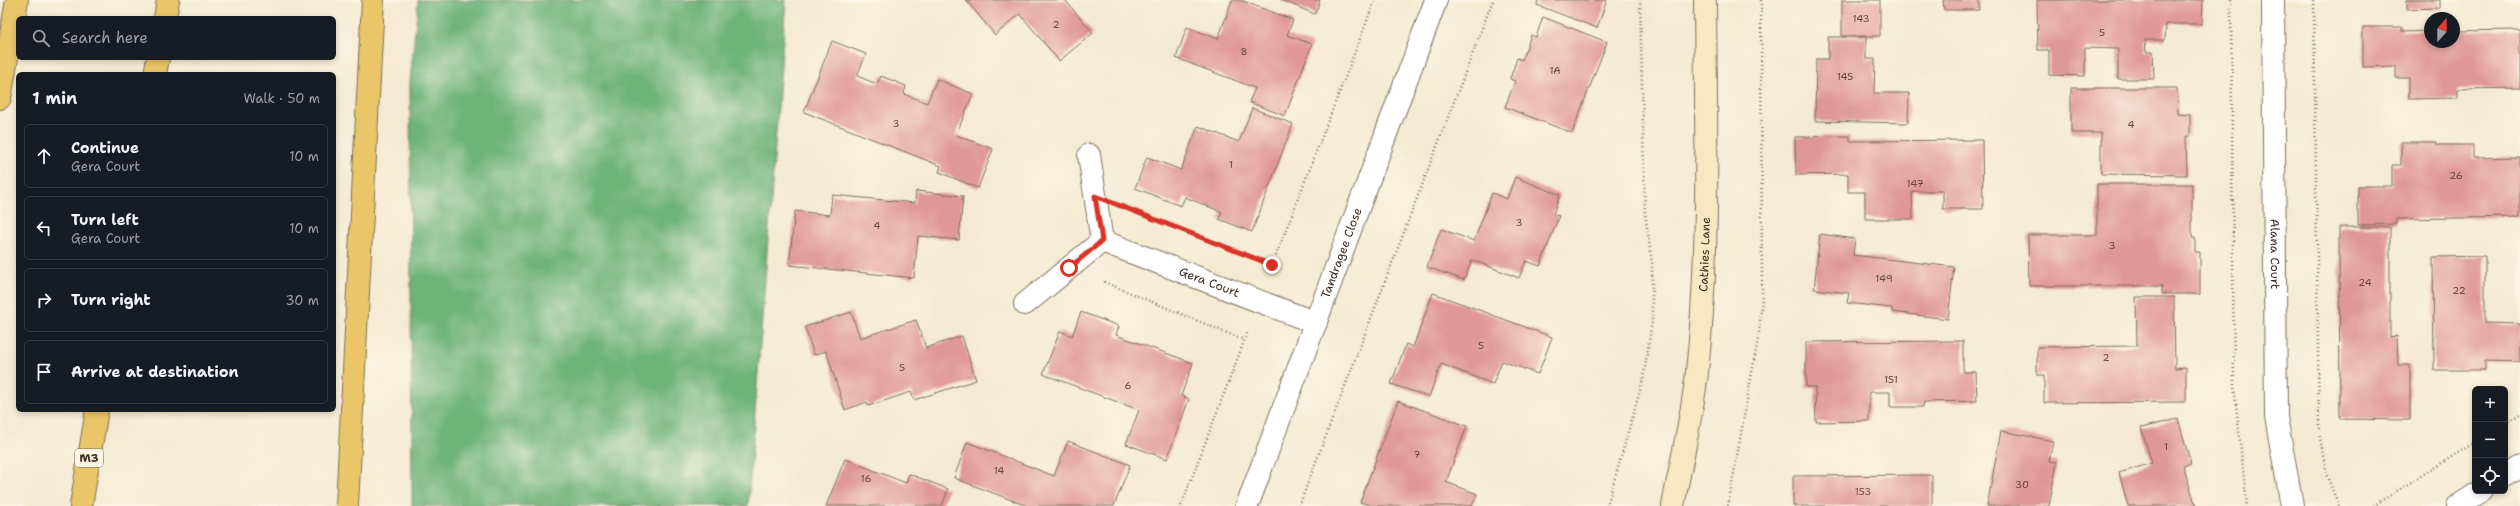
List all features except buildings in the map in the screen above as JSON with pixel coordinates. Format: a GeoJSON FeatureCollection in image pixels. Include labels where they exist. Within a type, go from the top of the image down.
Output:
{"type":"FeatureCollection","features":[{"type":"Feature","properties":{"kind":"highway"},"geometry":{"type":"LineString","coordinates":[[0,98],[17,0]]}},
{"type":"Feature","properties":{"kind":"highway"},"geometry":{"type":"LineString","coordinates":[[165,16],[168,0]]}},
{"type":"Feature","properties":{"kind":"highway"},"geometry":{"type":"LineString","coordinates":[[347,506],[374,0]]}},
{"type":"Feature","properties":{"kind":"highway"},"geometry":{"type":"LineString","coordinates":[[155,72],[158,60]]}},
{"type":"Feature","properties":{"kind":"highway","name":"M3"},"geometry":{"type":"LineString","coordinates":[[81,506],[97,412]]}},
{"type":"Feature","properties":{"kind":"street","name":"Tandragee Close"},"geometry":{"type":"LineString","coordinates":[[1247,506],[1436,0]]}},
{"type":"Feature","properties":{"kind":"street","name":"Cathies Lane"},"geometry":{"type":"LineString","coordinates":[[1673,506],[1697,374],[1704,288],[1707,235],[1706,0]]}},
{"type":"Feature","properties":{"kind":"street","name":"Alana Court"},"geometry":{"type":"LineString","coordinates":[[2273,0],[2276,417],[2292,506]]}},
{"type":"Feature","properties":{"kind":"street"},"geometry":{"type":"LineString","coordinates":[[1025,304],[1102,241],[1089,155]]}},
{"type":"Feature","properties":{"kind":"street","name":"Gera Court"},"geometry":{"type":"LineString","coordinates":[[1102,241],[1316,323]]}},
{"type":"Feature","properties":{"kind":"street"},"geometry":{"type":"LineString","coordinates":[[2508,474],[2520,467]]}},
{"type":"Feature","properties":{"kind":"street"},"geometry":{"type":"LineString","coordinates":[[2458,506],[2477,494]]}},
{"type":"Feature","properties":{"kind":"path"},"geometry":{"type":"LineString","coordinates":[[1269,276],[1375,0]]}},
{"type":"Feature","properties":{"kind":"path"},"geometry":{"type":"LineString","coordinates":[[1299,506],[1493,0]]}},
{"type":"Feature","properties":{"kind":"path"},"geometry":{"type":"LineString","coordinates":[[1607,506],[1642,380],[1652,321],[1652,263],[1645,213],[1640,0]]}},
{"type":"Feature","properties":{"kind":"path"},"geometry":{"type":"LineString","coordinates":[[1728,506],[1759,333],[1762,297],[1760,0]]}},
{"type":"Feature","properties":{"kind":"path"},"geometry":{"type":"LineString","coordinates":[[2231,0],[2234,386],[2247,506]]}},
{"type":"Feature","properties":{"kind":"path"},"geometry":{"type":"LineString","coordinates":[[2314,0],[2319,432],[2327,476],[2339,506]]}},
{"type":"Feature","properties":{"kind":"path"},"geometry":{"type":"LineString","coordinates":[[1095,196],[1272,265]]}},
{"type":"Feature","properties":{"kind":"path"},"geometry":{"type":"LineString","coordinates":[[1069,268],[1244,340]]}},
{"type":"Feature","properties":{"kind":"path"},"geometry":{"type":"LineString","coordinates":[[1181,506],[1250,326]]}},
{"type":"Feature","properties":{"kind":"path"},"geometry":{"type":"LineString","coordinates":[[2507,422],[2520,414]]}},
{"type":"Feature","properties":{"kind":"path"},"geometry":{"type":"LineString","coordinates":[[2373,506],[2472,444]]}},
{"type":"Feature","properties":{"kind":"green space"},"geometry":{"type":"Polygon","coordinates":[[[418,0],[786,0],[748,506],[412,506],[410,82],[418,0]]]}},
{"type":"Feature","properties":{"kind":"route"},"geometry":{"type":"LineString","coordinates":[[1069,268],[1102,241],[1095,196],[1272,265]]}}]}
